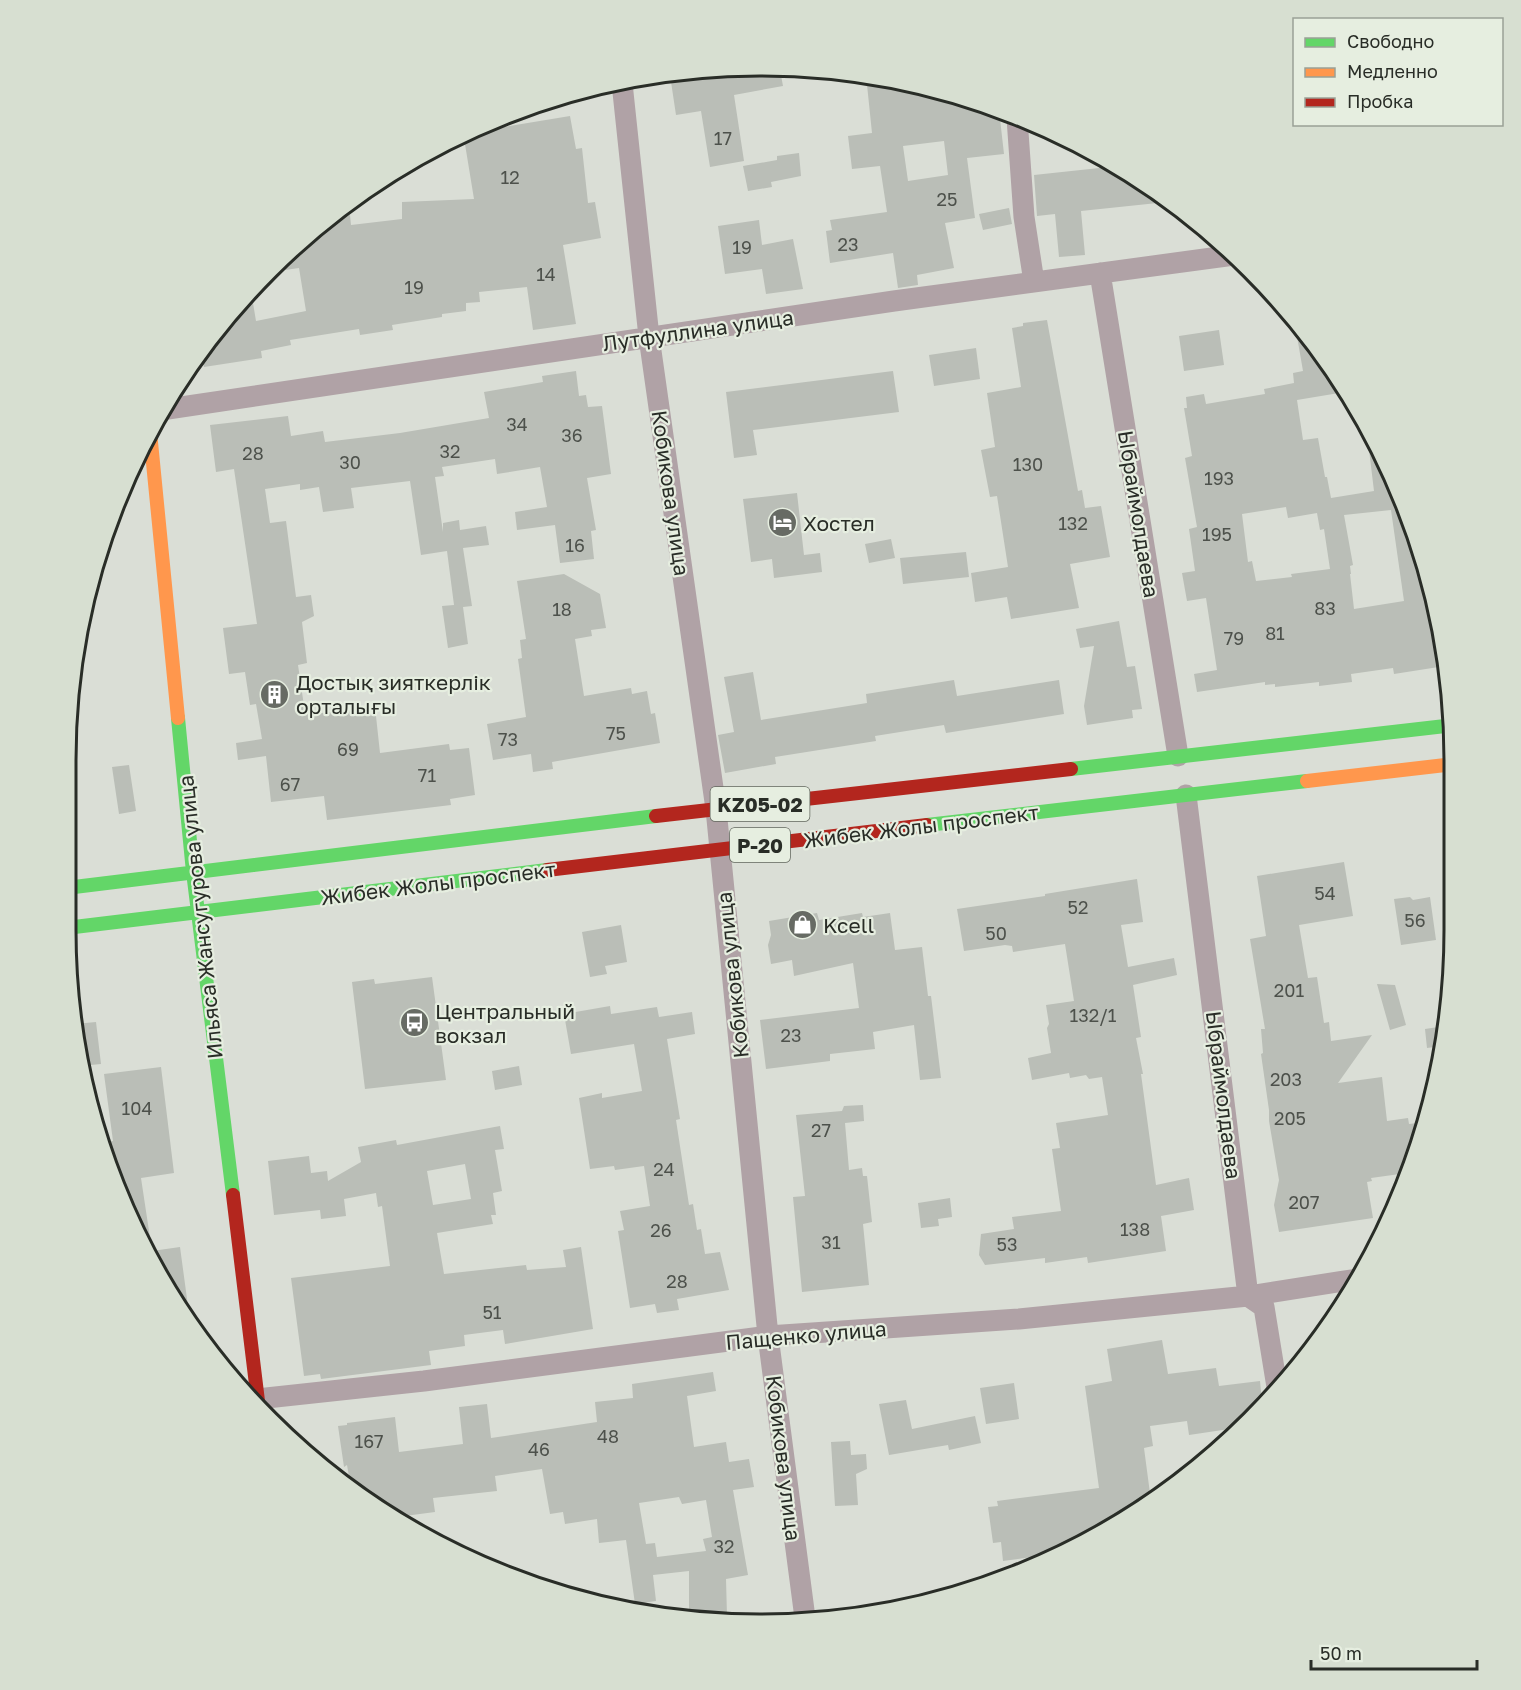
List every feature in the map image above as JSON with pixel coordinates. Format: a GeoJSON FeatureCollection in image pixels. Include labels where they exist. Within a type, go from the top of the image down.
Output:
{"type":"FeatureCollection","features":[{"type":"Feature","properties":{"kind":"main road","name":"Ильяса Жансугурова улица"},"geometry":{"type":"LineString","coordinates":[[152,449],[193,872],[256,1390]]}},
{"type":"Feature","properties":{"kind":"main road","name":"Жибек Жолы проспект"},"geometry":{"type":"LineString","coordinates":[[76,887],[716,809],[1443,725]]}},
{"type":"Feature","properties":{"kind":"main road","name":"Жибек Жолы проспект"},"geometry":{"type":"LineString","coordinates":[[76,927],[719,849],[1444,765]]}},
{"type":"Feature","properties":{"kind":"street","name":"Кобикова улица"},"geometry":{"type":"LineString","coordinates":[[623,91],[649,337],[716,809],[768,1336],[804,1612]]}},
{"type":"Feature","properties":{"kind":"street"},"geometry":{"type":"LineString","coordinates":[[1018,127],[1024,217],[1034,282]]}},
{"type":"Feature","properties":{"kind":"street","name":"Лутфуллина улица"},"geometry":{"type":"LineString","coordinates":[[174,408],[649,337],[1222,257]]}},
{"type":"Feature","properties":{"kind":"street","name":"Ыбраймолдаева"},"geometry":{"type":"LineString","coordinates":[[1100,273],[1178,756]]}},
{"type":"Feature","properties":{"kind":"street","name":"Ыбраймолдаева"},"geometry":{"type":"LineString","coordinates":[[1186,795],[1248,1296]]}},
{"type":"Feature","properties":{"kind":"street","name":"Пащенко улица"},"geometry":{"type":"LineString","coordinates":[[264,1399],[424,1381],[768,1336],[1019,1319],[1248,1296],[1348,1280]]}},
{"type":"Feature","properties":{"kind":"street"},"geometry":{"type":"LineString","coordinates":[[1248,1296],[1264,1307],[1276,1379]]}},
{"type":"Feature","properties":{"kind":"building"},"geometry":{"type":"Polygon","coordinates":[[[781,77],[783,86],[734,95],[744,161],[710,167],[701,111],[676,115],[671,82],[716,78],[781,77]]]}},
{"type":"Feature","properties":{"kind":"building"},"geometry":{"type":"Polygon","coordinates":[[[867,85],[938,100],[1000,121],[1004,154],[967,158],[975,218],[945,223],[954,268],[917,275],[918,285],[898,288],[893,253],[830,263],[826,231],[832,230],[830,220],[887,212],[880,166],[852,169],[848,136],[872,133],[867,85]],[[944,141],[903,146],[908,181],[948,175],[944,141]]]}},
{"type":"Feature","properties":{"kind":"building"},"geometry":{"type":"Polygon","coordinates":[[[570,116],[576,149],[582,148],[588,203],[595,202],[601,238],[563,245],[576,324],[533,330],[527,287],[479,292],[480,302],[466,303],[466,311],[392,325],[393,330],[360,335],[359,329],[290,340],[291,345],[261,351],[262,358],[204,367],[203,364],[218,344],[253,303],[256,321],[306,311],[299,268],[284,270],[348,215],[350,215],[351,225],[402,219],[402,202],[474,199],[465,144],[504,127],[570,116]]]}},
{"type":"Feature","properties":{"kind":"building"},"geometry":{"type":"Polygon","coordinates":[[[799,153],[801,176],[771,182],[772,187],[748,191],[743,166],[777,160],[777,156],[799,153]]]}},
{"type":"Feature","properties":{"kind":"building"},"geometry":{"type":"Polygon","coordinates":[[[1102,168],[1156,203],[1081,211],[1085,255],[1059,257],[1055,214],[1037,216],[1034,175],[1102,168]]]}},
{"type":"Feature","properties":{"kind":"building"},"geometry":{"type":"Polygon","coordinates":[[[1009,208],[1012,224],[983,230],[979,214],[1009,208]]]}},
{"type":"Feature","properties":{"kind":"building"},"geometry":{"type":"Polygon","coordinates":[[[759,220],[762,245],[793,239],[803,289],[766,294],[762,269],[725,274],[718,226],[759,220]]]}},
{"type":"Feature","properties":{"kind":"building"},"geometry":{"type":"Polygon","coordinates":[[[1047,320],[1078,491],[1082,490],[1085,508],[1101,506],[1110,557],[1070,564],[1079,608],[1011,619],[1007,597],[975,602],[971,573],[1008,567],[997,496],[990,497],[981,450],[995,447],[987,393],[1021,387],[1012,328],[1023,326],[1023,323],[1047,320]]]}},
{"type":"Feature","properties":{"kind":"building"},"geometry":{"type":"Polygon","coordinates":[[[1219,330],[1224,365],[1184,371],[1179,336],[1219,330]]]}},
{"type":"Feature","properties":{"kind":"building"},"geometry":{"type":"Polygon","coordinates":[[[1297,337],[1337,393],[1297,400],[1303,440],[1318,438],[1331,498],[1374,491],[1369,448],[1408,541],[1421,583],[1438,667],[1394,674],[1393,668],[1351,674],[1352,682],[1319,686],[1319,682],[1275,687],[1275,684],[1265,685],[1265,682],[1197,692],[1194,674],[1217,670],[1206,598],[1187,601],[1182,573],[1195,571],[1189,529],[1197,527],[1185,458],[1192,456],[1184,408],[1187,408],[1186,397],[1204,394],[1206,404],[1265,394],[1264,389],[1294,383],[1293,373],[1303,371],[1297,337]],[[1286,507],[1242,514],[1248,562],[1252,561],[1256,581],[1292,577],[1291,574],[1330,569],[1324,529],[1320,530],[1317,513],[1288,518],[1286,507]],[[1391,510],[1344,515],[1353,565],[1350,566],[1350,574],[1354,609],[1404,601],[1391,510]]]}},
{"type":"Feature","properties":{"kind":"building"},"geometry":{"type":"Polygon","coordinates":[[[976,348],[980,379],[934,386],[929,355],[976,348]]]}},
{"type":"Feature","properties":{"kind":"building"},"geometry":{"type":"Polygon","coordinates":[[[576,371],[579,396],[586,395],[588,407],[602,406],[611,474],[587,478],[596,530],[591,531],[594,559],[560,563],[555,525],[517,530],[515,512],[547,507],[540,467],[497,474],[495,459],[442,467],[444,476],[435,477],[443,532],[443,523],[459,520],[460,530],[486,526],[489,545],[463,548],[472,606],[463,607],[468,644],[448,648],[442,606],[454,605],[447,551],[421,555],[410,481],[351,488],[354,508],[323,512],[319,487],[300,490],[300,484],[265,489],[270,523],[286,521],[296,597],[311,595],[314,616],[302,622],[307,663],[298,665],[304,706],[311,705],[313,714],[375,707],[380,753],[449,744],[450,750],[469,748],[475,795],[450,799],[451,805],[327,820],[324,796],[271,802],[266,756],[238,760],[236,743],[262,739],[256,704],[250,705],[245,672],[229,674],[223,628],[257,624],[234,469],[216,472],[210,425],[288,416],[291,436],[323,431],[325,442],[400,433],[489,418],[484,392],[543,382],[542,376],[576,371]]]}},
{"type":"Feature","properties":{"kind":"building"},"geometry":{"type":"Polygon","coordinates":[[[893,371],[899,412],[753,430],[757,455],[734,458],[726,392],[893,371]]]}},
{"type":"Feature","properties":{"kind":"building"},"geometry":{"type":"Polygon","coordinates":[[[797,493],[804,555],[820,553],[822,572],[774,578],[772,559],[751,562],[743,499],[797,493]]]}},
{"type":"Feature","properties":{"kind":"building"},"geometry":{"type":"Polygon","coordinates":[[[891,539],[895,558],[869,563],[865,544],[891,539]]]}},
{"type":"Feature","properties":{"kind":"building"},"geometry":{"type":"Polygon","coordinates":[[[966,552],[969,577],[903,584],[900,558],[966,552]]]}},
{"type":"Feature","properties":{"kind":"building"},"geometry":{"type":"Polygon","coordinates":[[[564,574],[600,594],[606,628],[591,630],[592,636],[575,639],[584,696],[631,688],[632,694],[647,691],[651,714],[655,713],[660,743],[552,762],[553,769],[533,772],[531,754],[493,760],[487,724],[526,717],[518,659],[522,658],[520,640],[526,639],[517,581],[564,574]]]}},
{"type":"Feature","properties":{"kind":"building"},"geometry":{"type":"Polygon","coordinates":[[[1119,621],[1127,667],[1135,666],[1142,709],[1132,710],[1133,718],[1087,725],[1084,706],[1094,646],[1080,648],[1076,629],[1119,621]]]}},
{"type":"Feature","properties":{"kind":"building"},"geometry":{"type":"Polygon","coordinates":[[[753,672],[761,720],[867,703],[866,694],[954,680],[957,696],[1059,680],[1064,714],[946,733],[944,725],[875,736],[876,741],[775,757],[776,764],[725,773],[718,735],[734,732],[724,677],[753,672]]]}},
{"type":"Feature","properties":{"kind":"building"},"geometry":{"type":"Polygon","coordinates":[[[129,765],[136,811],[119,814],[112,767],[129,765]]]}},
{"type":"Feature","properties":{"kind":"building"},"geometry":{"type":"Polygon","coordinates":[[[1344,862],[1353,916],[1299,925],[1308,978],[1317,977],[1324,1023],[1329,1022],[1331,1041],[1372,1035],[1338,1083],[1382,1077],[1387,1121],[1408,1118],[1409,1124],[1416,1123],[1398,1174],[1371,1178],[1372,1181],[1367,1182],[1373,1218],[1279,1232],[1274,1205],[1279,1180],[1261,1054],[1263,1053],[1261,1029],[1265,1029],[1250,939],[1266,936],[1257,876],[1344,862]]]}},
{"type":"Feature","properties":{"kind":"building"},"geometry":{"type":"Polygon","coordinates":[[[1137,879],[1143,922],[1121,925],[1128,967],[1174,958],[1177,975],[1133,985],[1141,1037],[1136,1038],[1143,1074],[1141,1074],[1156,1185],[1189,1178],[1194,1210],[1161,1216],[1166,1251],[1088,1263],[1087,1257],[1045,1263],[1045,1258],[985,1265],[979,1255],[981,1234],[1014,1229],[1012,1217],[1061,1211],[1052,1149],[1060,1148],[1056,1123],[1108,1115],[1102,1077],[1089,1079],[1086,1075],[1070,1078],[1069,1073],[1032,1080],[1028,1058],[1051,1053],[1046,1005],[1074,1001],[1065,944],[1013,952],[1012,946],[1005,945],[964,951],[957,909],[1137,879]]]}},
{"type":"Feature","properties":{"kind":"building"},"geometry":{"type":"Polygon","coordinates":[[[1410,897],[1413,900],[1430,897],[1436,940],[1401,945],[1394,899],[1410,897]]]}},
{"type":"Feature","properties":{"kind":"building"},"geometry":{"type":"Polygon","coordinates":[[[817,913],[819,920],[862,913],[863,917],[890,913],[895,950],[922,947],[928,996],[931,996],[941,1078],[920,1080],[914,1025],[873,1032],[875,1049],[830,1054],[830,1061],[766,1069],[760,1020],[859,1008],[853,963],[794,976],[792,960],[771,964],[768,945],[771,935],[769,921],[817,913]]]}},
{"type":"Feature","properties":{"kind":"building"},"geometry":{"type":"Polygon","coordinates":[[[621,925],[627,962],[605,966],[607,974],[590,977],[582,932],[621,925]]]}},
{"type":"Feature","properties":{"kind":"building"},"geometry":{"type":"Polygon","coordinates":[[[432,977],[446,1080],[365,1089],[352,982],[374,979],[375,984],[432,977]]]}},
{"type":"Feature","properties":{"kind":"building"},"geometry":{"type":"Polygon","coordinates":[[[1377,984],[1395,985],[1406,1025],[1390,1030],[1377,984]]]}},
{"type":"Feature","properties":{"kind":"building"},"geometry":{"type":"Polygon","coordinates":[[[610,1006],[611,1014],[657,1007],[659,1017],[692,1012],[695,1034],[667,1039],[680,1119],[676,1120],[689,1205],[693,1204],[697,1230],[701,1229],[705,1254],[720,1252],[729,1290],[677,1299],[679,1310],[657,1313],[655,1304],[630,1308],[618,1231],[624,1230],[620,1211],[650,1206],[644,1166],[615,1170],[614,1166],[590,1169],[579,1098],[602,1093],[602,1098],[642,1091],[634,1044],[571,1054],[564,1014],[610,1006]]]}},
{"type":"Feature","properties":{"kind":"building"},"geometry":{"type":"Polygon","coordinates":[[[96,1022],[101,1064],[90,1065],[83,1023],[96,1022]]]}},
{"type":"Feature","properties":{"kind":"building"},"geometry":{"type":"Polygon","coordinates":[[[1438,1027],[1434,1047],[1427,1048],[1425,1029],[1438,1027]]]}},
{"type":"Feature","properties":{"kind":"building"},"geometry":{"type":"Polygon","coordinates":[[[519,1066],[522,1085],[495,1090],[492,1071],[519,1066]]]}},
{"type":"Feature","properties":{"kind":"building"},"geometry":{"type":"Polygon","coordinates":[[[161,1067],[174,1173],[141,1178],[150,1238],[111,1141],[113,1141],[104,1074],[161,1067]]]}},
{"type":"Feature","properties":{"kind":"building"},"geometry":{"type":"Polygon","coordinates":[[[863,1105],[864,1121],[845,1123],[849,1170],[862,1168],[863,1176],[867,1176],[872,1222],[863,1224],[869,1285],[802,1292],[793,1197],[805,1196],[796,1115],[842,1111],[844,1106],[863,1105]]]}},
{"type":"Feature","properties":{"kind":"building"},"geometry":{"type":"Polygon","coordinates":[[[500,1126],[504,1149],[495,1150],[502,1191],[493,1193],[496,1215],[491,1215],[493,1224],[437,1233],[444,1274],[526,1265],[527,1270],[566,1267],[563,1250],[581,1247],[593,1329],[505,1344],[503,1330],[464,1335],[465,1346],[429,1351],[431,1365],[321,1379],[320,1374],[304,1376],[291,1278],[390,1266],[382,1206],[378,1207],[376,1193],[344,1199],[346,1216],[321,1219],[320,1210],[274,1215],[268,1161],[309,1156],[311,1173],[327,1171],[328,1181],[361,1162],[358,1147],[396,1140],[397,1145],[500,1126]],[[465,1164],[427,1171],[433,1205],[471,1199],[465,1164]]]}},
{"type":"Feature","properties":{"kind":"building"},"geometry":{"type":"Polygon","coordinates":[[[950,1198],[952,1217],[938,1219],[939,1226],[921,1228],[918,1203],[950,1198]]]}},
{"type":"Feature","properties":{"kind":"building"},"geometry":{"type":"Polygon","coordinates":[[[180,1247],[188,1303],[157,1250],[180,1247]]]}},
{"type":"Feature","properties":{"kind":"building"},"geometry":{"type":"Polygon","coordinates":[[[1162,1340],[1168,1374],[1216,1368],[1219,1386],[1260,1381],[1261,1395],[1227,1429],[1189,1435],[1187,1421],[1150,1426],[1153,1446],[1144,1448],[1150,1492],[1063,1543],[1031,1557],[1003,1561],[1001,1542],[993,1543],[988,1507],[998,1506],[997,1501],[1099,1488],[1085,1386],[1112,1381],[1107,1349],[1162,1340]]]}},
{"type":"Feature","properties":{"kind":"building"},"geometry":{"type":"Polygon","coordinates":[[[713,1372],[716,1391],[687,1396],[694,1447],[726,1442],[729,1462],[749,1459],[754,1487],[733,1490],[748,1575],[726,1579],[727,1612],[689,1610],[689,1571],[653,1575],[656,1601],[635,1601],[626,1540],[599,1543],[597,1519],[565,1524],[563,1512],[550,1514],[542,1469],[495,1476],[497,1491],[433,1498],[435,1512],[408,1516],[349,1475],[347,1465],[344,1467],[338,1426],[347,1425],[347,1423],[395,1417],[399,1452],[463,1444],[459,1407],[487,1404],[491,1438],[597,1422],[595,1402],[633,1398],[632,1384],[713,1372]],[[679,1497],[639,1503],[646,1544],[655,1543],[657,1557],[706,1551],[703,1539],[712,1537],[706,1500],[682,1504],[679,1497]]]}},
{"type":"Feature","properties":{"kind":"building"},"geometry":{"type":"Polygon","coordinates":[[[1014,1383],[1019,1419],[986,1424],[980,1388],[1014,1383]]]}},
{"type":"Feature","properties":{"kind":"building"},"geometry":{"type":"Polygon","coordinates":[[[906,1400],[912,1429],[975,1416],[981,1443],[949,1450],[948,1445],[889,1455],[879,1404],[906,1400]]]}},
{"type":"Feature","properties":{"kind":"building"},"geometry":{"type":"Polygon","coordinates":[[[850,1441],[851,1455],[866,1454],[867,1469],[856,1474],[858,1505],[835,1506],[831,1442],[850,1441]]]}},
{"type":"Feature","properties":{"kind":"traffic: fast"},"geometry":{"type":"LineString","coordinates":[[178,718],[193,872],[233,1195]]}},
{"type":"Feature","properties":{"kind":"traffic: fast"},"geometry":{"type":"LineString","coordinates":[[1071,769],[1443,726]]}},
{"type":"Feature","properties":{"kind":"traffic: fast"},"geometry":{"type":"LineString","coordinates":[[927,825],[1307,781]]}},
{"type":"Feature","properties":{"kind":"traffic: fast"},"geometry":{"type":"LineString","coordinates":[[76,887],[656,816]]}},
{"type":"Feature","properties":{"kind":"traffic: fast"},"geometry":{"type":"LineString","coordinates":[[76,927],[547,870]]}},
{"type":"Feature","properties":{"kind":"traffic: slow"},"geometry":{"type":"LineString","coordinates":[[152,449],[178,718]]}},
{"type":"Feature","properties":{"kind":"traffic: slow"},"geometry":{"type":"LineString","coordinates":[[1307,781],[1444,765]]}},
{"type":"Feature","properties":{"kind":"traffic: jam"},"geometry":{"type":"LineString","coordinates":[[656,816],[1071,769]]}},
{"type":"Feature","properties":{"kind":"traffic: jam"},"geometry":{"type":"LineString","coordinates":[[547,870],[927,825]]}},
{"type":"Feature","properties":{"kind":"traffic: jam"},"geometry":{"type":"LineString","coordinates":[[233,1195],[257,1392]]}},
{"type":"Feature","properties":{"kind":"place","name":"Хостел"},"geometry":{"type":"Point","coordinates":[782,523]}},
{"type":"Feature","properties":{"kind":"place","name":"Достық зияткерлік орталығы"},"geometry":{"type":"Point","coordinates":[275,694]}},
{"type":"Feature","properties":{"kind":"place","name":"Kcell"},"geometry":{"type":"Point","coordinates":[802,925]}},
{"type":"Feature","properties":{"kind":"place","name":"Центральный вокзал"},"geometry":{"type":"Point","coordinates":[414,1023]}}]}
